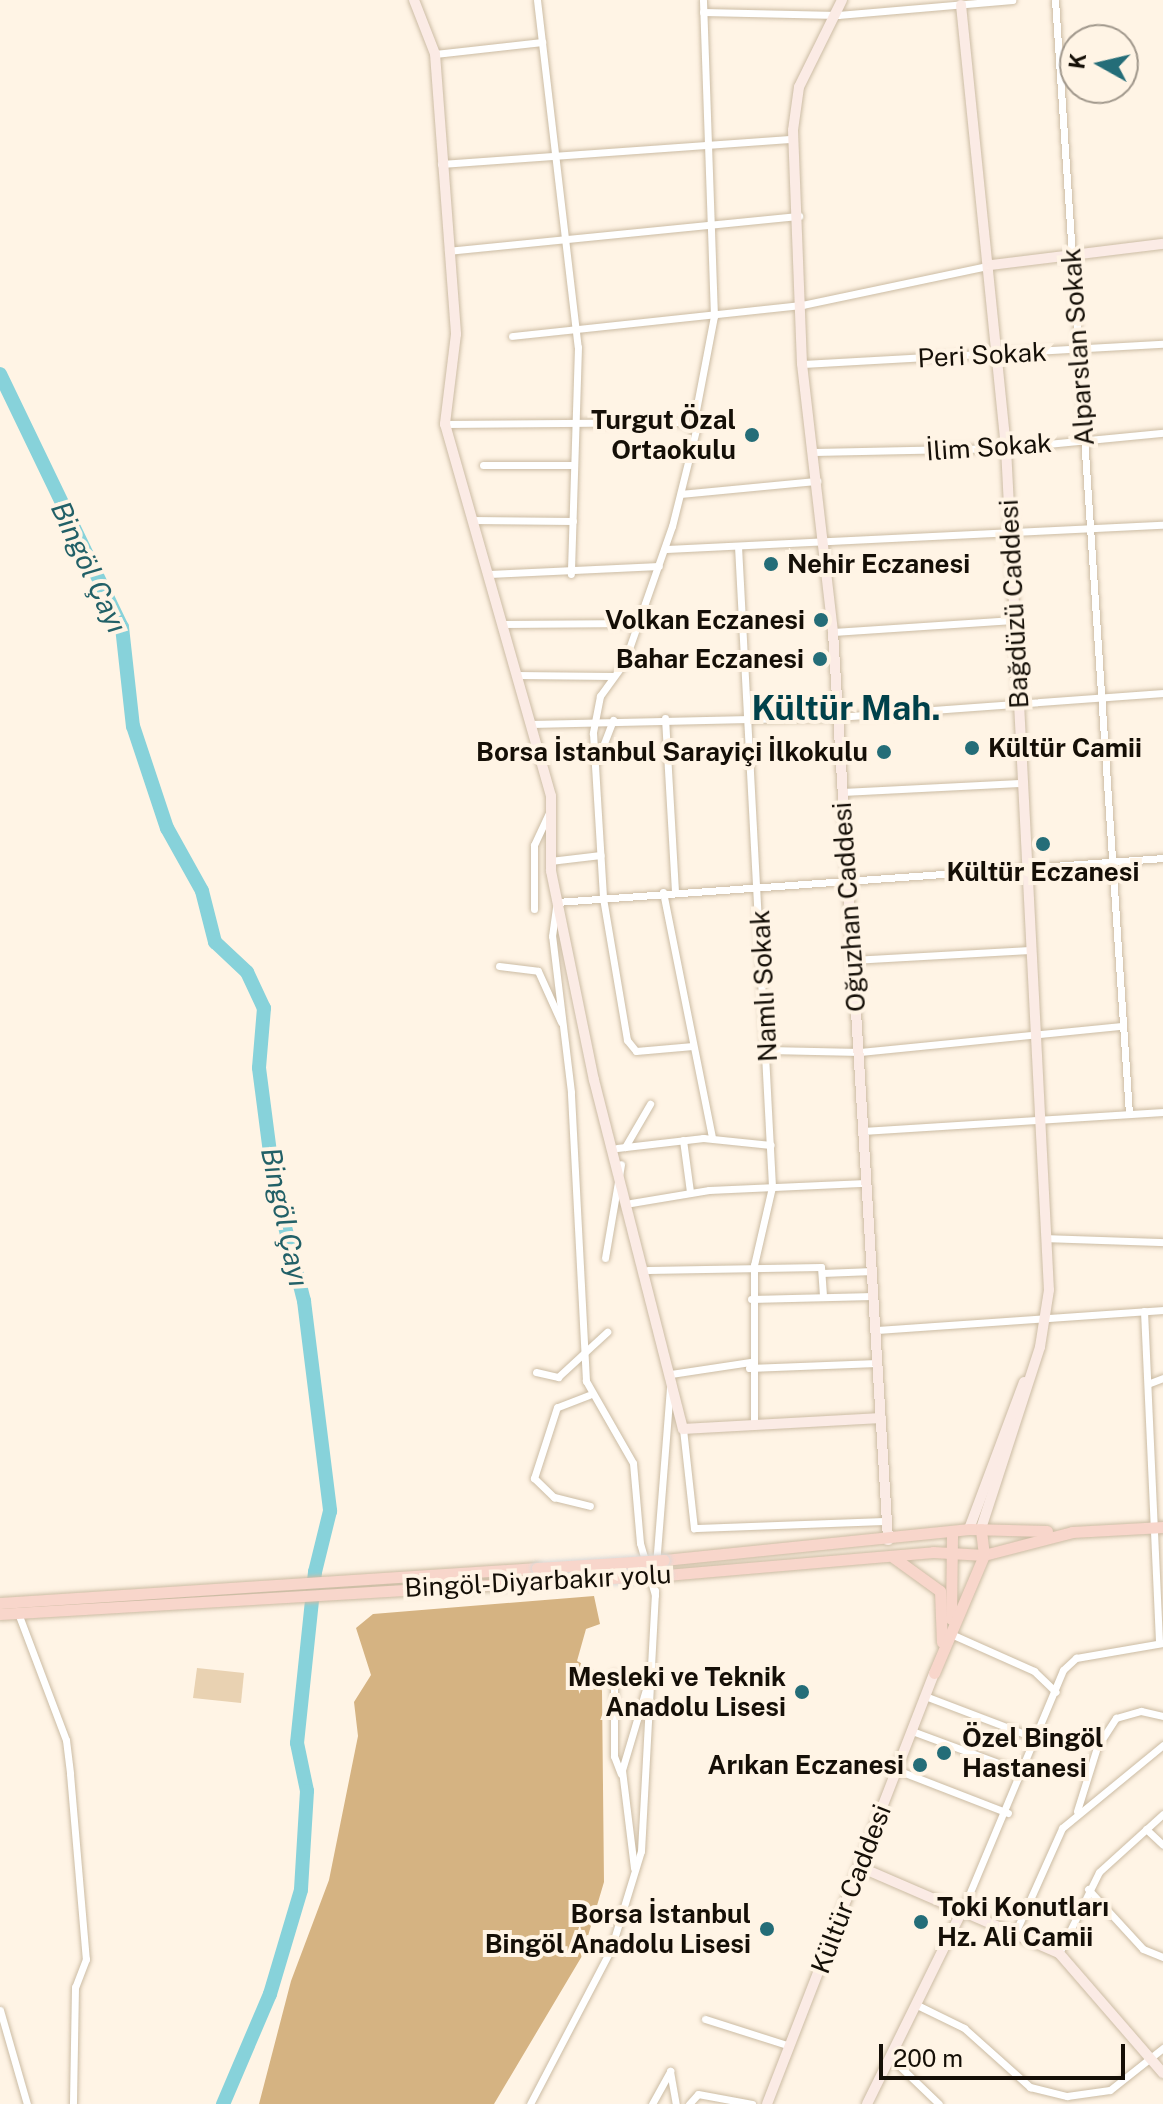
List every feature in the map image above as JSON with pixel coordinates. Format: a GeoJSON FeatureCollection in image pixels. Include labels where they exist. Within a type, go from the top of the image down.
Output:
{"type":"FeatureCollection","features":[{"type":"Feature","properties":{"kind":"main road","name":"Bingöl-Diyarbakır yolu"},"geometry":{"type":"LineString","coordinates":[[0,1614],[664,1560],[975,1529],[1072,1532],[1159,1527]]}},
{"type":"Feature","properties":{"kind":"main road"},"geometry":{"type":"LineString","coordinates":[[934,1673],[984,1555],[975,1529]]}},
{"type":"Feature","properties":{"kind":"main road"},"geometry":{"type":"LineString","coordinates":[[934,1673],[955,1603],[952,1531]]}},
{"type":"Feature","properties":{"kind":"main road","name":"Bingöl-Diyarbakır yolu"},"geometry":{"type":"LineString","coordinates":[[352,1584],[539,1582],[666,1575],[888,1556],[984,1555],[1072,1532]]}},
{"type":"Feature","properties":{"kind":"main road"},"geometry":{"type":"LineString","coordinates":[[888,1556],[908,1561],[940,1591],[944,1630],[934,1673]]}},
{"type":"Feature","properties":{"kind":"main road","name":"Bingöl-Diyarbakır yolu"},"geometry":{"type":"LineString","coordinates":[[0,1603],[286,1589]]}},
{"type":"Feature","properties":{"kind":"street"},"geometry":{"type":"LineString","coordinates":[[414,0],[435,54],[456,334],[445,424],[552,808],[550,861],[557,902],[594,1080],[621,1148],[605,1258]]}},
{"type":"Feature","properties":{"kind":"street"},"geometry":{"type":"LineString","coordinates":[[537,0],[576,328],[571,574]]}},
{"type":"Feature","properties":{"kind":"street"},"geometry":{"type":"LineString","coordinates":[[693,1046],[631,1049],[615,996],[603,898],[594,721],[665,549],[681,494],[714,316],[703,0]]}},
{"type":"Feature","properties":{"kind":"street","name":"Oğuzhan Caddesi"},"geometry":{"type":"LineString","coordinates":[[842,0],[838,15],[799,87],[793,139],[799,216],[802,364],[833,632],[888,1540]]}},
{"type":"Feature","properties":{"kind":"street"},"geometry":{"type":"LineString","coordinates":[[703,12],[838,15],[1012,0]]}},
{"type":"Feature","properties":{"kind":"street","name":"Alparslan Sokak"},"geometry":{"type":"LineString","coordinates":[[1055,0],[1071,255],[1081,349],[1089,529],[1129,1113]]}},
{"type":"Feature","properties":{"kind":"street","name":"Bağdüzü Caddesi"},"geometry":{"type":"LineString","coordinates":[[961,2],[991,265],[1006,448],[1046,1238],[1040,1347],[975,1529]]}},
{"type":"Feature","properties":{"kind":"street"},"geometry":{"type":"LineString","coordinates":[[435,54],[542,42]]}},
{"type":"Feature","properties":{"kind":"street"},"geometry":{"type":"LineString","coordinates":[[441,164],[706,140],[793,139]]}},
{"type":"Feature","properties":{"kind":"street"},"geometry":{"type":"LineString","coordinates":[[448,251],[711,230],[799,216]]}},
{"type":"Feature","properties":{"kind":"street"},"geometry":{"type":"LineString","coordinates":[[512,336],[802,305],[991,265],[1163,244]]}},
{"type":"Feature","properties":{"kind":"street","name":"Peri Sokak"},"geometry":{"type":"LineString","coordinates":[[802,364],[1163,344]]}},
{"type":"Feature","properties":{"kind":"street"},"geometry":{"type":"LineString","coordinates":[[445,424],[576,421],[693,426]]}},
{"type":"Feature","properties":{"kind":"street","name":"İlim Sokak"},"geometry":{"type":"LineString","coordinates":[[814,452],[1006,448],[1163,433]]}},
{"type":"Feature","properties":{"kind":"street"},"geometry":{"type":"LineString","coordinates":[[483,465],[574,465]]}},
{"type":"Feature","properties":{"kind":"street"},"geometry":{"type":"LineString","coordinates":[[681,494],[817,481]]}},
{"type":"Feature","properties":{"kind":"street"},"geometry":{"type":"LineString","coordinates":[[472,520],[573,521]]}},
{"type":"Feature","properties":{"kind":"street"},"geometry":{"type":"LineString","coordinates":[[665,549],[1163,525]]}},
{"type":"Feature","properties":{"kind":"street","name":"Namlı Sokak"},"geometry":{"type":"LineString","coordinates":[[738,546],[768,1050],[772,1187],[754,1265],[751,1299],[749,1365],[754,1424]]}},
{"type":"Feature","properties":{"kind":"street"},"geometry":{"type":"LineString","coordinates":[[489,574],[571,574],[659,566]]}},
{"type":"Feature","properties":{"kind":"street"},"geometry":{"type":"LineString","coordinates":[[833,632],[1014,620]]}},
{"type":"Feature","properties":{"kind":"street"},"geometry":{"type":"LineString","coordinates":[[503,624],[636,623]]}},
{"type":"Feature","properties":{"kind":"street"},"geometry":{"type":"LineString","coordinates":[[516,675],[613,676]]}},
{"type":"Feature","properties":{"kind":"street"},"geometry":{"type":"LineString","coordinates":[[531,724],[665,718],[750,720],[837,717],[1021,705],[1102,694],[1163,693]]}},
{"type":"Feature","properties":{"kind":"street"},"geometry":{"type":"LineString","coordinates":[[665,718],[675,891]]}},
{"type":"Feature","properties":{"kind":"street"},"geometry":{"type":"LineString","coordinates":[[597,761],[613,720]]}},
{"type":"Feature","properties":{"kind":"street"},"geometry":{"type":"LineString","coordinates":[[841,792],[1021,783]]}},
{"type":"Feature","properties":{"kind":"street"},"geometry":{"type":"LineString","coordinates":[[534,909],[534,845],[552,808]]}},
{"type":"Feature","properties":{"kind":"street"},"geometry":{"type":"LineString","coordinates":[[550,861],[601,855]]}},
{"type":"Feature","properties":{"kind":"street"},"geometry":{"type":"LineString","coordinates":[[557,902],[846,876],[1163,858]]}},
{"type":"Feature","properties":{"kind":"street"},"geometry":{"type":"LineString","coordinates":[[663,892],[712,1138]]}},
{"type":"Feature","properties":{"kind":"street"},"geometry":{"type":"LineString","coordinates":[[557,902],[552,936],[565,1040],[589,1395],[612,1418],[633,1463],[640,1543],[655,1595]]}},
{"type":"Feature","properties":{"kind":"street"},"geometry":{"type":"LineString","coordinates":[[851,960],[1031,950]]}},
{"type":"Feature","properties":{"kind":"street"},"geometry":{"type":"LineString","coordinates":[[499,966],[538,971],[547,980],[565,1040]]}},
{"type":"Feature","properties":{"kind":"street"},"geometry":{"type":"LineString","coordinates":[[768,1050],[860,1052],[1122,1026]]}},
{"type":"Feature","properties":{"kind":"street"},"geometry":{"type":"LineString","coordinates":[[621,1148],[650,1104]]}},
{"type":"Feature","properties":{"kind":"street"},"geometry":{"type":"LineString","coordinates":[[862,1131],[1163,1112]]}},
{"type":"Feature","properties":{"kind":"street"},"geometry":{"type":"LineString","coordinates":[[621,1148],[712,1138],[771,1145]]}},
{"type":"Feature","properties":{"kind":"street"},"geometry":{"type":"LineString","coordinates":[[683,1140],[690,1192]]}},
{"type":"Feature","properties":{"kind":"street"},"geometry":{"type":"LineString","coordinates":[[621,1164],[683,1429],[694,1528],[887,1521]]}},
{"type":"Feature","properties":{"kind":"street"},"geometry":{"type":"LineString","coordinates":[[631,1203],[690,1192],[866,1183]]}},
{"type":"Feature","properties":{"kind":"street"},"geometry":{"type":"LineString","coordinates":[[1046,1238],[1163,1242]]}},
{"type":"Feature","properties":{"kind":"street"},"geometry":{"type":"LineString","coordinates":[[648,1270],[754,1265],[821,1267],[823,1297]]}},
{"type":"Feature","properties":{"kind":"street"},"geometry":{"type":"LineString","coordinates":[[822,1273],[873,1271]]}},
{"type":"Feature","properties":{"kind":"street"},"geometry":{"type":"LineString","coordinates":[[751,1299],[873,1296]]}},
{"type":"Feature","properties":{"kind":"street"},"geometry":{"type":"LineString","coordinates":[[877,1330],[1163,1310]]}},
{"type":"Feature","properties":{"kind":"street"},"geometry":{"type":"LineString","coordinates":[[867,2104],[1008,1813],[1035,1738],[1076,1658],[1161,1643],[1159,1441],[1144,1311]]}},
{"type":"Feature","properties":{"kind":"street"},"geometry":{"type":"LineString","coordinates":[[536,1372],[558,1377],[568,1362],[586,1355],[607,1332]]}},
{"type":"Feature","properties":{"kind":"street"},"geometry":{"type":"LineString","coordinates":[[671,1374],[749,1365],[877,1363]]}},
{"type":"Feature","properties":{"kind":"street"},"geometry":{"type":"LineString","coordinates":[[530,2104],[611,1949],[635,1874],[671,1374]]}},
{"type":"Feature","properties":{"kind":"street"},"geometry":{"type":"LineString","coordinates":[[1150,1383],[1163,1378]]}},
{"type":"Feature","properties":{"kind":"street"},"geometry":{"type":"LineString","coordinates":[[589,1395],[557,1407],[534,1478],[554,1497],[590,1506]]}},
{"type":"Feature","properties":{"kind":"street"},"geometry":{"type":"LineString","coordinates":[[683,1429],[881,1418]]}},
{"type":"Feature","properties":{"kind":"street"},"geometry":{"type":"LineString","coordinates":[[18,1613],[66,1740],[70,1774],[86,1959],[75,1987],[73,2104]]}},
{"type":"Feature","properties":{"kind":"street"},"geometry":{"type":"LineString","coordinates":[[951,1634],[1034,1671],[1056,1692]]}},
{"type":"Feature","properties":{"kind":"street","name":"Kültür Caddesi"},"geometry":{"type":"LineString","coordinates":[[767,2104],[934,1673]]}},
{"type":"Feature","properties":{"kind":"street"},"geometry":{"type":"LineString","coordinates":[[614,1674],[614,1756],[622,1777],[635,1874]]}},
{"type":"Feature","properties":{"kind":"street"},"geometry":{"type":"LineString","coordinates":[[622,1777],[649,1679]]}},
{"type":"Feature","properties":{"kind":"street"},"geometry":{"type":"LineString","coordinates":[[925,1696],[1035,1738]]}},
{"type":"Feature","properties":{"kind":"street"},"geometry":{"type":"LineString","coordinates":[[1016,1931],[1045,1858],[1077,1811],[1097,1747],[1116,1718],[1141,1711],[1163,1716]]}},
{"type":"Feature","properties":{"kind":"street"},"geometry":{"type":"LineString","coordinates":[[912,1731],[1023,1772]]}},
{"type":"Feature","properties":{"kind":"street"},"geometry":{"type":"LineString","coordinates":[[1077,1811],[1163,1745]]}},
{"type":"Feature","properties":{"kind":"street"},"geometry":{"type":"LineString","coordinates":[[897,1770],[1008,1813]]}},
{"type":"Feature","properties":{"kind":"street"},"geometry":{"type":"LineString","coordinates":[[1059,1953],[1088,1889],[1163,1814]]}},
{"type":"Feature","properties":{"kind":"street"},"geometry":{"type":"LineString","coordinates":[[1146,1829],[1163,1845]]}},
{"type":"Feature","properties":{"kind":"street"},"geometry":{"type":"LineString","coordinates":[[860,1867],[1016,1931],[1059,1953],[1163,2073]]}},
{"type":"Feature","properties":{"kind":"street"},"geometry":{"type":"LineString","coordinates":[[1088,1889],[1143,1949],[1163,1957]]}},
{"type":"Feature","properties":{"kind":"street"},"geometry":{"type":"LineString","coordinates":[[915,2004],[964,2028],[1030,2087],[1091,2095],[1110,2090],[1163,2048]]}},
{"type":"Feature","properties":{"kind":"street"},"geometry":{"type":"LineString","coordinates":[[0,2010],[27,2104]]}},
{"type":"Feature","properties":{"kind":"street"},"geometry":{"type":"LineString","coordinates":[[705,2019],[790,2046]]}},
{"type":"Feature","properties":{"kind":"street"},"geometry":{"type":"LineString","coordinates":[[889,2056],[939,2104]]}},
{"type":"Feature","properties":{"kind":"street"},"geometry":{"type":"LineString","coordinates":[[652,2104],[670,2071],[676,2104]]}},
{"type":"Feature","properties":{"kind":"street"},"geometry":{"type":"LineString","coordinates":[[689,2104],[698,2094],[752,2104]]}},
{"type":"Feature","properties":{"kind":"shaded area"},"geometry":{"type":"Polygon","coordinates":[[[594,1596],[600,1624],[586,1629],[577,1661],[596,1671],[602,1691],[604,1882],[582,1956],[494,2104],[259,2104],[291,1981],[329,1880],[358,1736],[354,1702],[371,1675],[356,1628],[373,1614],[594,1596]]]}},
{"type":"Feature","properties":{"kind":"shaded area"},"geometry":{"type":"Polygon","coordinates":[[[197,1668],[244,1673],[241,1703],[193,1698],[197,1668]]]}},
{"type":"Feature","properties":{"kind":"waterway","name":"Bingöl Çayı"},"geometry":{"type":"LineString","coordinates":[[0,374],[122,627],[133,726],[167,828],[202,891],[215,942],[247,972],[264,1008],[259,1068],[274,1184],[304,1301],[330,1511],[315,1572],[297,1743],[307,1791],[301,1890],[270,1994],[223,2104]]}},
{"type":"Feature","properties":{"kind":"place","name":"Turgut Özal Ortaokulu"},"geometry":{"type":"Point","coordinates":[752,435]}},
{"type":"Feature","properties":{"kind":"place","name":"Nehir Eczanesi"},"geometry":{"type":"Point","coordinates":[771,564]}},
{"type":"Feature","properties":{"kind":"place","name":"Volkan Eczanesi"},"geometry":{"type":"Point","coordinates":[821,620]}},
{"type":"Feature","properties":{"kind":"place","name":"Bahar Eczanesi"},"geometry":{"type":"Point","coordinates":[820,659]}},
{"type":"Feature","properties":{"kind":"place","name":"Kültür Camii"},"geometry":{"type":"Point","coordinates":[972,748]}},
{"type":"Feature","properties":{"kind":"place","name":"Borsa İstanbul Sarayiçi İlkokulu"},"geometry":{"type":"Point","coordinates":[884,752]}},
{"type":"Feature","properties":{"kind":"place","name":"Kültür Eczanesi"},"geometry":{"type":"Point","coordinates":[1043,844]}},
{"type":"Feature","properties":{"kind":"place","name":"Mesleki ve Teknik Anadolu Lisesi"},"geometry":{"type":"Point","coordinates":[802,1692]}},
{"type":"Feature","properties":{"kind":"place","name":"Özel Bingöl Hastanesi"},"geometry":{"type":"Point","coordinates":[944,1753]}},
{"type":"Feature","properties":{"kind":"place","name":"Arıkan Eczanesi"},"geometry":{"type":"Point","coordinates":[920,1765]}},
{"type":"Feature","properties":{"kind":"place","name":"Toki Konutları Hz. Ali Camii"},"geometry":{"type":"Point","coordinates":[921,1922]}},
{"type":"Feature","properties":{"kind":"place","name":"Borsa İstanbul Bingöl Anadolu Lisesi"},"geometry":{"type":"Point","coordinates":[767,1929]}},
{"type":"Feature","properties":{"kind":"district","name":"Kültür Mah."},"geometry":{"type":"Point","coordinates":[846,709]}}]}
